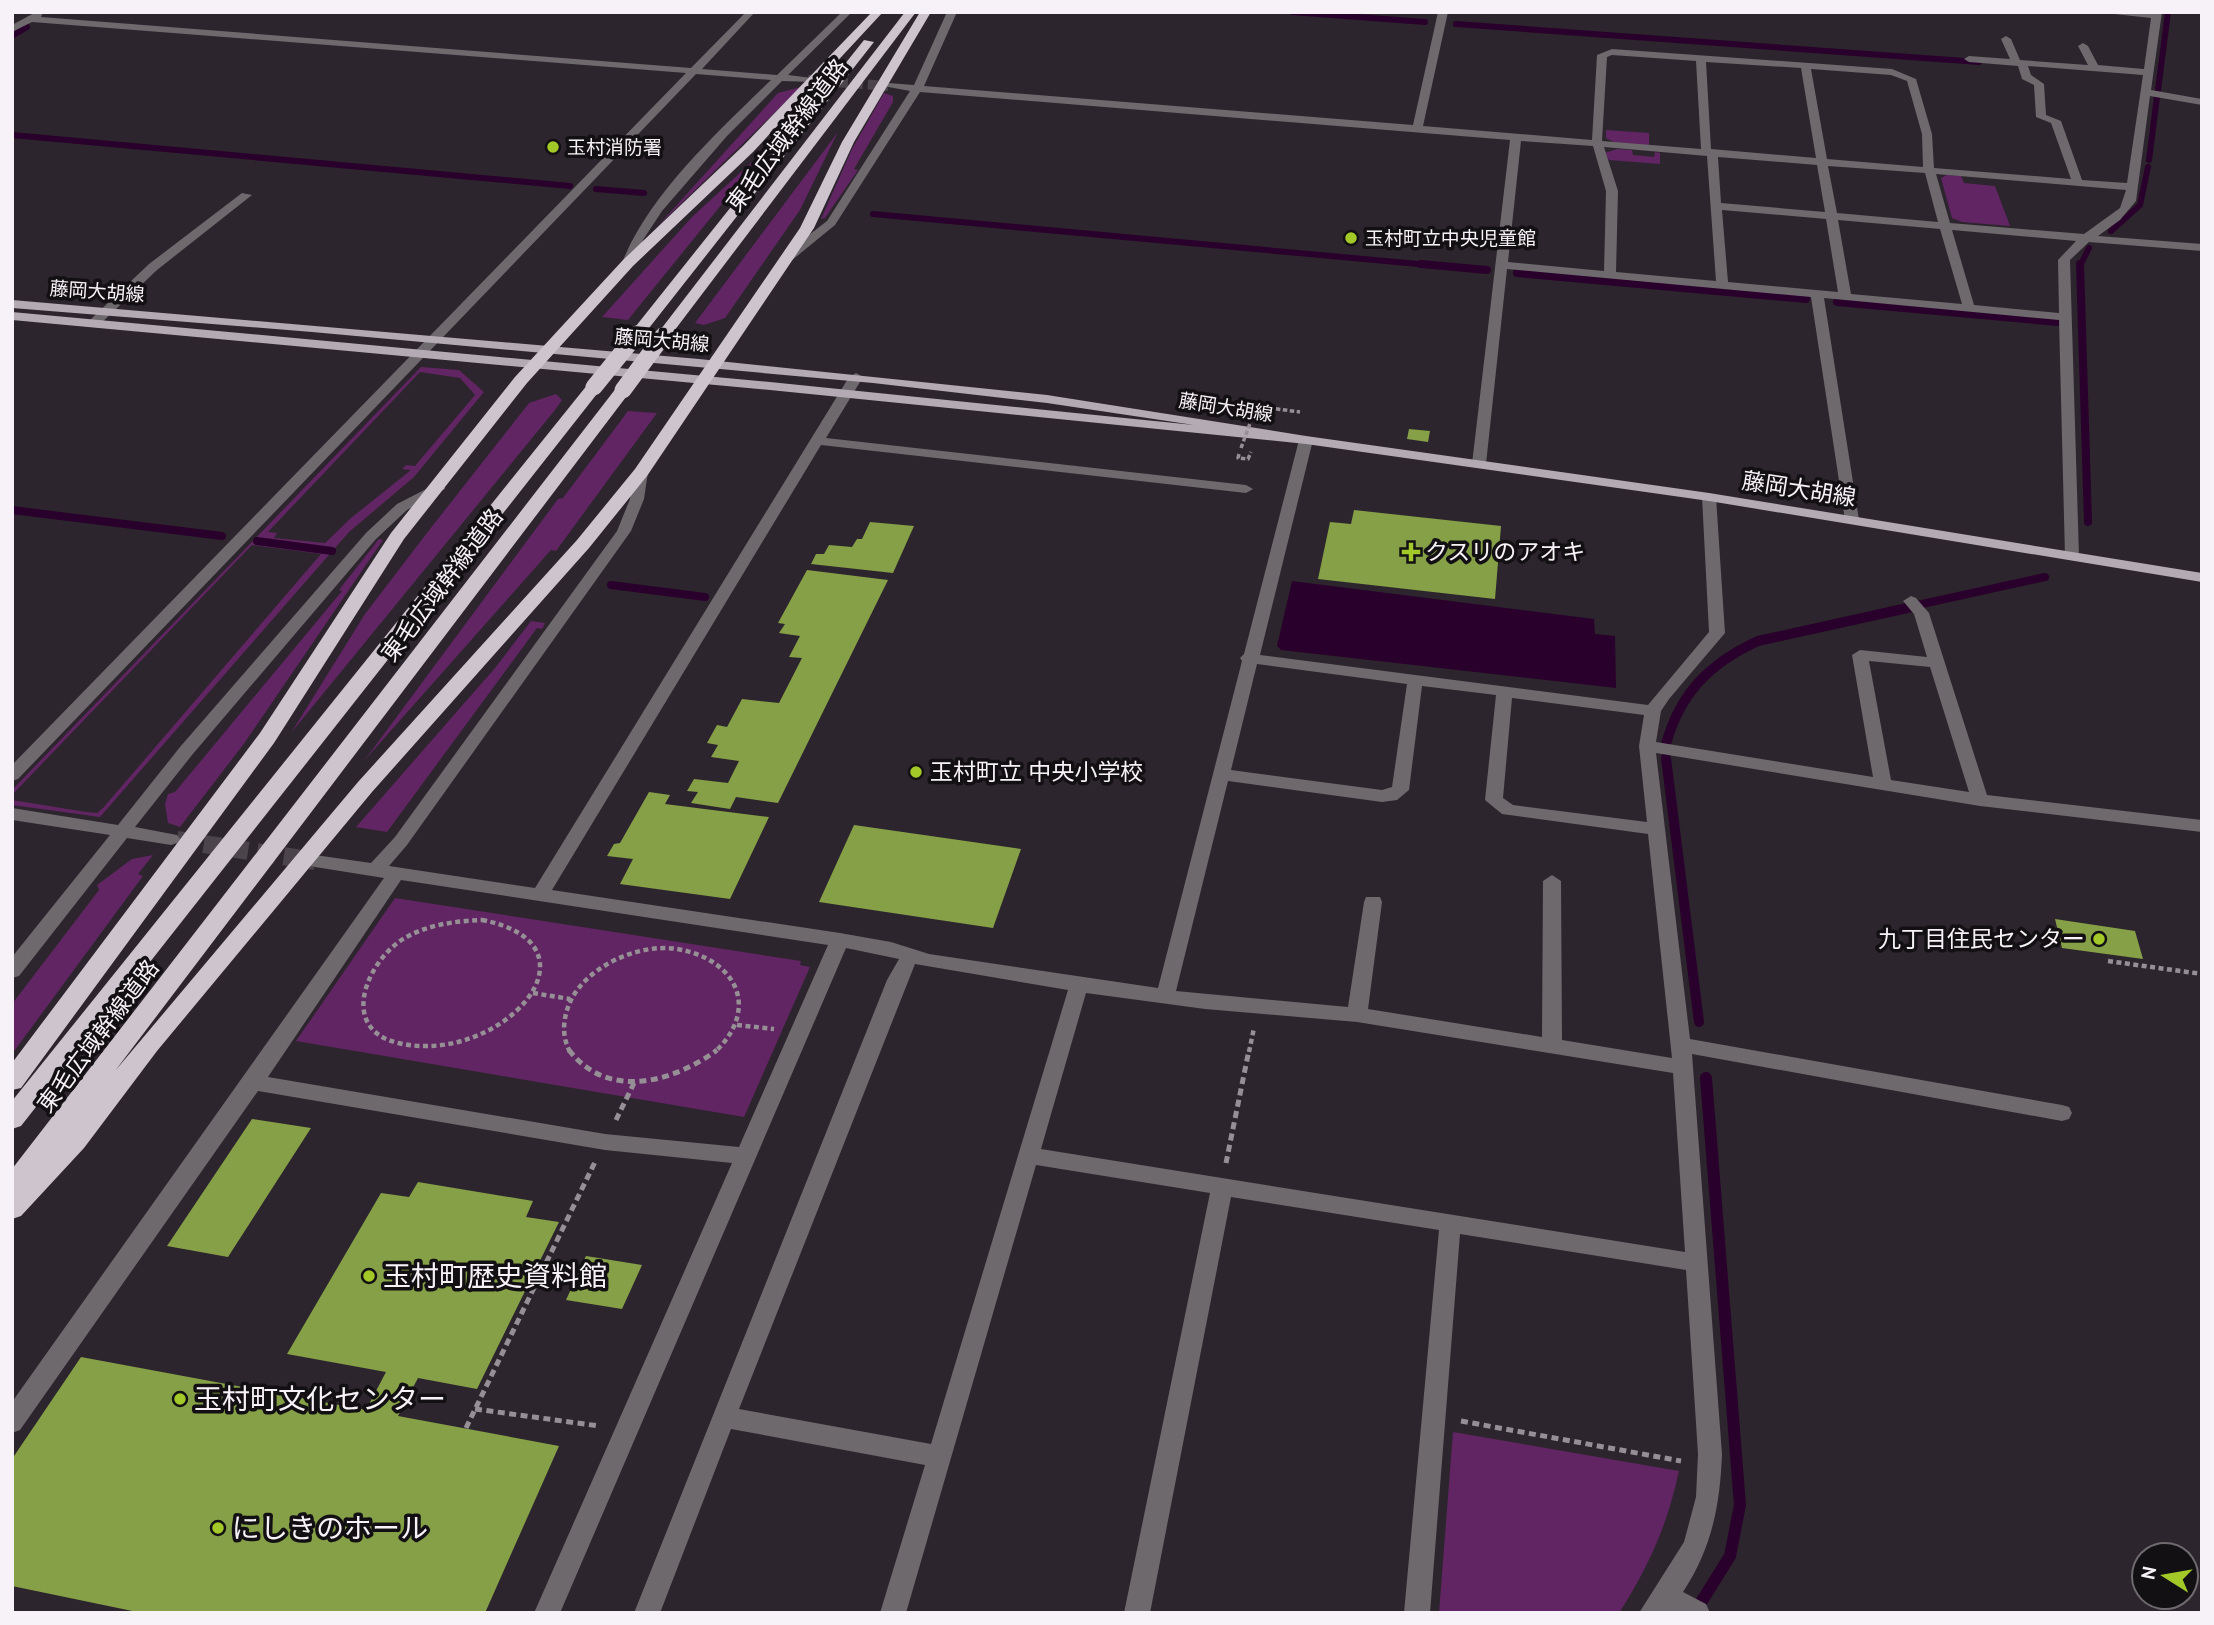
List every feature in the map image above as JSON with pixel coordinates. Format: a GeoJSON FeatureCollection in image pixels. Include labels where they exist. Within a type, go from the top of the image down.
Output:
{"type":"FeatureCollection","features":[{"type":"Feature","properties":{"kind":"highway"},"geometry":{"type":"LineString","coordinates":[[12,1080],[267,738],[397,537],[541,358],[628,263],[782,116],[878,12]]}},
{"type":"Feature","properties":{"kind":"highway","name":"東毛広域幹線道路"},"geometry":{"type":"LineString","coordinates":[[12,1119],[892,12]]}},
{"type":"Feature","properties":{"kind":"highway","name":"東毛広域幹線道路"},"geometry":{"type":"LineString","coordinates":[[12,1188],[911,12]]}},
{"type":"Feature","properties":{"kind":"highway"},"geometry":{"type":"LineString","coordinates":[[12,1208],[75,1141],[166,1024],[365,787],[583,544],[641,472],[707,378],[820,205],[848,142],[926,12]]}},
{"type":"Feature","properties":{"kind":"main road","name":"藤岡大胡線"},"geometry":{"type":"LineString","coordinates":[[12,304],[436,339],[541,358],[678,377],[852,384],[1080,404],[1852,520],[2202,578]]}},
{"type":"Feature","properties":{"kind":"main road","name":"藤岡大胡線"},"geometry":{"type":"LineString","coordinates":[[12,316],[423,352],[541,358],[579,352],[596,359],[707,378]]}},
{"type":"Feature","properties":{"kind":"main road"},"geometry":{"type":"LineString","coordinates":[[183,317],[315,339],[423,352]]}},
{"type":"Feature","properties":{"kind":"main road"},"geometry":{"type":"LineString","coordinates":[[560,336],[579,352]]}},
{"type":"Feature","properties":{"kind":"main road","name":"藤岡大胡線"},"geometry":{"type":"LineString","coordinates":[[852,384],[1124,421],[1306,440]]}},
{"type":"Feature","properties":{"kind":"street"},"geometry":{"type":"LineString","coordinates":[[12,29],[42,12]]}},
{"type":"Feature","properties":{"kind":"street"},"geometry":{"type":"LineString","coordinates":[[12,775],[751,12]]}},
{"type":"Feature","properties":{"kind":"street"},"geometry":{"type":"LineString","coordinates":[[628,263],[639,231],[779,78],[848,12]]}},
{"type":"Feature","properties":{"kind":"street"},"geometry":{"type":"LineString","coordinates":[[787,258],[831,223],[925,76],[952,12]]}},
{"type":"Feature","properties":{"kind":"street"},"geometry":{"type":"LineString","coordinates":[[1417,129],[1443,12]]}},
{"type":"Feature","properties":{"kind":"street"},"geometry":{"type":"LineString","coordinates":[[2072,556],[2068,322],[2064,317],[2064,260],[2073,247],[2122,214],[2130,201],[2157,14],[2100,12]]}},
{"type":"Feature","properties":{"kind":"street"},"geometry":{"type":"LineString","coordinates":[[31,19],[808,80]]}},
{"type":"Feature","properties":{"kind":"street"},"geometry":{"type":"LineString","coordinates":[[2006,38],[2026,77],[2039,84],[2041,117],[2056,121],[2077,181]]}},
{"type":"Feature","properties":{"kind":"street"},"geometry":{"type":"LineString","coordinates":[[2083,46],[2094,67]]}},
{"type":"Feature","properties":{"kind":"street"},"geometry":{"type":"LineString","coordinates":[[1610,275],[1612,191],[1597,143],[1602,55],[1612,52],[1892,72],[1910,79],[1927,134],[1929,169],[1969,308]]}},
{"type":"Feature","properties":{"kind":"street"},"geometry":{"type":"LineString","coordinates":[[1700,59],[1722,286]]}},
{"type":"Feature","properties":{"kind":"street"},"geometry":{"type":"LineString","coordinates":[[1969,59],[2148,72]]}},
{"type":"Feature","properties":{"kind":"street"},"geometry":{"type":"LineString","coordinates":[[1806,66],[1845,296]]}},
{"type":"Feature","properties":{"kind":"street"},"geometry":{"type":"LineString","coordinates":[[888,86],[2133,187]]}},
{"type":"Feature","properties":{"kind":"street"},"geometry":{"type":"LineString","coordinates":[[2147,92],[2202,102]]}},
{"type":"Feature","properties":{"kind":"street"},"geometry":{"type":"LineString","coordinates":[[1479,464],[1516,138]]}},
{"type":"Feature","properties":{"kind":"street"},"geometry":{"type":"LineString","coordinates":[[93,324],[110,311],[153,267],[246,195]]}},
{"type":"Feature","properties":{"kind":"street"},"geometry":{"type":"LineString","coordinates":[[1716,206],[2202,248]]}},
{"type":"Feature","properties":{"kind":"street"},"geometry":{"type":"LineString","coordinates":[[1502,265],[2064,317]]}},
{"type":"Feature","properties":{"kind":"street"},"geometry":{"type":"LineString","coordinates":[[1817,295],[1852,520]]}},
{"type":"Feature","properties":{"kind":"street"},"geometry":{"type":"LineString","coordinates":[[540,894],[852,384]]}},
{"type":"Feature","properties":{"kind":"street"},"geometry":{"type":"LineString","coordinates":[[1165,997],[1248,659],[1306,440]]}},
{"type":"Feature","properties":{"kind":"street"},"geometry":{"type":"LineString","coordinates":[[818,441],[1246,489]]}},
{"type":"Feature","properties":{"kind":"street"},"geometry":{"type":"LineString","coordinates":[[376,869],[401,841],[624,531],[637,499],[641,472]]}},
{"type":"Feature","properties":{"kind":"street"},"geometry":{"type":"LineString","coordinates":[[12,971],[186,751],[371,536],[402,507],[440,486]]}},
{"type":"Feature","properties":{"kind":"street"},"geometry":{"type":"LineString","coordinates":[[1675,1606],[1707,1503],[1710,1454],[1681,1056],[1647,746],[1653,711],[1680,673],[1717,632],[1709,498]]}},
{"type":"Feature","properties":{"kind":"street"},"geometry":{"type":"LineString","coordinates":[[1916,607],[1938,663],[1980,800]]}},
{"type":"Feature","properties":{"kind":"street"},"geometry":{"type":"LineString","coordinates":[[1883,785],[1860,655],[1938,663]]}},
{"type":"Feature","properties":{"kind":"street"},"geometry":{"type":"LineString","coordinates":[[1248,659],[1653,711]]}},
{"type":"Feature","properties":{"kind":"street"},"geometry":{"type":"LineString","coordinates":[[1220,774],[1382,796],[1396,793],[1400,790],[1415,681]]}},
{"type":"Feature","properties":{"kind":"street"},"geometry":{"type":"LineString","coordinates":[[1504,692],[1494,800],[1508,810],[1656,829]]}},
{"type":"Feature","properties":{"kind":"street"},"geometry":{"type":"LineString","coordinates":[[1647,746],[1980,800],[2202,826]]}},
{"type":"Feature","properties":{"kind":"street"},"geometry":{"type":"LineString","coordinates":[[12,814],[171,839]]}},
{"type":"Feature","properties":{"kind":"street"},"geometry":{"type":"LineString","coordinates":[[315,861],[840,940],[945,964],[1079,985],[1165,997],[1357,1015],[1552,1046],[1681,1056],[2062,1113]]}},
{"type":"Feature","properties":{"kind":"street"},"geometry":{"type":"LineString","coordinates":[[12,1422],[253,1083],[397,873]]}},
{"type":"Feature","properties":{"kind":"street"},"geometry":{"type":"LineString","coordinates":[[1552,881],[1552,1046]]}},
{"type":"Feature","properties":{"kind":"street"},"geometry":{"type":"LineString","coordinates":[[1357,1015],[1373,902]]}},
{"type":"Feature","properties":{"kind":"street"},"geometry":{"type":"LineString","coordinates":[[547,1613],[840,940]]}},
{"type":"Feature","properties":{"kind":"street"},"geometry":{"type":"LineString","coordinates":[[647,1613],[891,993],[910,956]]}},
{"type":"Feature","properties":{"kind":"street"},"geometry":{"type":"LineString","coordinates":[[893,1613],[1079,985]]}},
{"type":"Feature","properties":{"kind":"street"},"geometry":{"type":"LineString","coordinates":[[253,1083],[605,1142],[745,1156]]}},
{"type":"Feature","properties":{"kind":"street"},"geometry":{"type":"LineString","coordinates":[[1027,1155],[1223,1179],[1450,1225],[1698,1264]]}},
{"type":"Feature","properties":{"kind":"street"},"geometry":{"type":"LineString","coordinates":[[1137,1613],[1223,1179]]}},
{"type":"Feature","properties":{"kind":"street"},"geometry":{"type":"LineString","coordinates":[[1417,1613],[1450,1225]]}},
{"type":"Feature","properties":{"kind":"street"},"geometry":{"type":"LineString","coordinates":[[723,1418],[939,1457]]}},
{"type":"Feature","properties":{"kind":"path"},"geometry":{"type":"LineString","coordinates":[[1241,448],[1256,407],[1300,412]]}},
{"type":"Feature","properties":{"kind":"path"},"geometry":{"type":"LineString","coordinates":[[1238,458],[1248,459]]}},
{"type":"Feature","properties":{"kind":"path"},"geometry":{"type":"LineString","coordinates":[[482,920],[507,925],[526,936],[538,953],[540,972],[533,993],[517,1013],[493,1031],[464,1042],[433,1048],[405,1045],[381,1036],[366,1020],[360,1001],[365,980],[378,959],[408,937],[454,921],[482,920]]}},
{"type":"Feature","properties":{"kind":"path"},"geometry":{"type":"LineString","coordinates":[[677,949],[702,954],[723,966],[737,982],[742,1003],[737,1025],[723,1046],[700,1063],[672,1076],[634,1083],[587,1069],[570,1053],[562,1033],[564,1011],[571,999],[576,989],[595,971],[620,958],[648,950],[677,949]]}},
{"type":"Feature","properties":{"kind":"path"},"geometry":{"type":"LineString","coordinates":[[2108,961],[2202,974]]}},
{"type":"Feature","properties":{"kind":"path"},"geometry":{"type":"LineString","coordinates":[[533,993],[571,999]]}},
{"type":"Feature","properties":{"kind":"path"},"geometry":{"type":"LineString","coordinates":[[1223,1179],[1256,1019]]}},
{"type":"Feature","properties":{"kind":"path"},"geometry":{"type":"LineString","coordinates":[[737,1025],[800,1032]]}},
{"type":"Feature","properties":{"kind":"path"},"geometry":{"type":"LineString","coordinates":[[466,1429],[634,1083]]}},
{"type":"Feature","properties":{"kind":"path"},"geometry":{"type":"LineString","coordinates":[[475,1409],[626,1430]]}},
{"type":"Feature","properties":{"kind":"path"},"geometry":{"type":"LineString","coordinates":[[1454,1420],[1681,1461]]}},
{"type":"Feature","properties":{"kind":"shaded area"},"geometry":{"type":"Polygon","coordinates":[[[801,87],[657,227],[778,93],[801,87]]]}},
{"type":"Feature","properties":{"kind":"shaded area"},"geometry":{"type":"Polygon","coordinates":[[[884,93],[893,96],[893,102],[854,169],[858,170],[825,218],[821,219],[852,149],[884,93]]]}},
{"type":"Feature","properties":{"kind":"shaded area"},"geometry":{"type":"Polygon","coordinates":[[[1606,130],[1649,133],[1649,146],[1616,143],[1606,138],[1606,130]]]}},
{"type":"Feature","properties":{"kind":"shaded area"},"geometry":{"type":"Polygon","coordinates":[[[838,132],[800,210],[725,318],[704,325],[695,323],[838,132]]]}},
{"type":"Feature","properties":{"kind":"shaded area"},"geometry":{"type":"Polygon","coordinates":[[[768,147],[628,320],[602,317],[692,217],[768,147]]]}},
{"type":"Feature","properties":{"kind":"shaded area"},"geometry":{"type":"Polygon","coordinates":[[[1617,149],[1632,150],[1633,155],[1654,157],[1655,152],[1660,153],[1660,164],[1609,160],[1605,153],[1617,149]]]}},
{"type":"Feature","properties":{"kind":"shaded area"},"geometry":{"type":"Polygon","coordinates":[[[1947,175],[1961,176],[1964,183],[1995,186],[2010,226],[1962,222],[1952,218],[1941,178],[1947,175]]]}},
{"type":"Feature","properties":{"kind":"shaded area"},"geometry":{"type":"Polygon","coordinates":[[[421,367],[459,370],[484,392],[414,477],[349,532],[100,817],[12,805],[12,800],[97,813],[321,554],[252,545],[12,795],[12,790],[421,367]],[[420,372],[268,532],[277,533],[274,538],[325,543],[351,518],[411,470],[402,469],[406,465],[415,466],[475,395],[460,378],[420,372]]]}},
{"type":"Feature","properties":{"kind":"shaded area"},"geometry":{"type":"Polygon","coordinates":[[[556,394],[562,400],[555,410],[291,733],[365,614],[430,529],[529,403],[556,394]]]}},
{"type":"Feature","properties":{"kind":"shaded area"},"geometry":{"type":"Polygon","coordinates":[[[628,411],[657,413],[556,551],[551,550],[364,761],[558,499],[563,498],[628,411]]]}},
{"type":"Feature","properties":{"kind":"shaded area"},"geometry":{"type":"Polygon","coordinates":[[[379,539],[383,540],[243,745],[180,827],[168,823],[165,804],[168,794],[175,792],[342,591],[339,590],[379,539]]]}},
{"type":"Feature","properties":{"kind":"shaded area"},"geometry":{"type":"Polygon","coordinates":[[[1292,581],[1594,619],[1595,634],[1615,636],[1616,688],[1281,650],[1277,646],[1292,581]]]}},
{"type":"Feature","properties":{"kind":"shaded area"},"geometry":{"type":"Polygon","coordinates":[[[531,621],[545,623],[542,629],[537,628],[387,832],[356,827],[495,668],[531,621]]]}},
{"type":"Feature","properties":{"kind":"shaded area"},"geometry":{"type":"Polygon","coordinates":[[[153,855],[138,874],[143,876],[12,1054],[12,1004],[99,890],[97,885],[132,859],[153,855]]]}},
{"type":"Feature","properties":{"kind":"shaded area"},"geometry":{"type":"Polygon","coordinates":[[[395,898],[801,961],[800,965],[810,967],[744,1117],[296,1041],[395,898]]]}},
{"type":"Feature","properties":{"kind":"shaded area"},"geometry":{"type":"Polygon","coordinates":[[[1453,1432],[1679,1471],[1656,1545],[1619,1613],[1439,1613],[1453,1432]]]}},
{"type":"Feature","properties":{"kind":"building"},"geometry":{"type":"Polygon","coordinates":[[[1409,429],[1430,431],[1428,442],[1407,439],[1409,429]]]}},
{"type":"Feature","properties":{"kind":"building","name":"クスリのアオキ"},"geometry":{"type":"Polygon","coordinates":[[[1354,510],[1501,526],[1495,599],[1318,579],[1330,522],[1351,524],[1354,510]]]}},
{"type":"Feature","properties":{"kind":"building"},"geometry":{"type":"Polygon","coordinates":[[[870,522],[914,526],[893,573],[811,564],[816,554],[824,554],[829,545],[852,547],[857,539],[862,539],[870,522]]]}},
{"type":"Feature","properties":{"kind":"building"},"geometry":{"type":"Polygon","coordinates":[[[807,570],[888,580],[778,803],[736,797],[730,809],[691,803],[698,792],[687,791],[694,779],[728,783],[739,761],[711,757],[718,745],[707,743],[717,725],[727,727],[742,699],[779,703],[802,658],[789,657],[800,636],[779,633],[785,624],[778,623],[807,570]]]}},
{"type":"Feature","properties":{"kind":"building"},"geometry":{"type":"Polygon","coordinates":[[[649,792],[670,795],[665,804],[769,817],[730,899],[620,884],[633,859],[607,856],[614,844],[620,843],[649,792]]]}},
{"type":"Feature","properties":{"kind":"building"},"geometry":{"type":"Polygon","coordinates":[[[854,825],[1021,849],[993,928],[819,902],[854,825]]]}},
{"type":"Feature","properties":{"kind":"building","name":"九丁目住民センター"},"geometry":{"type":"Polygon","coordinates":[[[2055,919],[2135,931],[2143,959],[2062,948],[2055,919]]]}},
{"type":"Feature","properties":{"kind":"building"},"geometry":{"type":"Polygon","coordinates":[[[252,1119],[311,1128],[228,1257],[167,1246],[252,1119]]]}},
{"type":"Feature","properties":{"kind":"building","name":"玉村町文化センター"},"geometry":{"type":"Polygon","coordinates":[[[418,1182],[533,1201],[526,1217],[559,1222],[477,1389],[418,1378],[398,1416],[559,1446],[485,1613],[142,1613],[12,1586],[12,1459],[81,1357],[366,1410],[386,1372],[287,1354],[381,1193],[409,1197],[418,1182]]]}},
{"type":"Feature","properties":{"kind":"building"},"geometry":{"type":"Polygon","coordinates":[[[586,1256],[642,1265],[622,1309],[566,1300],[586,1256]]]}},
{"type":"Feature","properties":{"kind":"waterway"},"geometry":{"type":"LineString","coordinates":[[1292,12],[1425,22]]}},
{"type":"Feature","properties":{"kind":"waterway"},"geometry":{"type":"LineString","coordinates":[[2158,90],[2168,12]]}},
{"type":"Feature","properties":{"kind":"waterway"},"geometry":{"type":"LineString","coordinates":[[1456,24],[1979,62]]}},
{"type":"Feature","properties":{"kind":"waterway"},"geometry":{"type":"LineString","coordinates":[[12,36],[27,27]]}},
{"type":"Feature","properties":{"kind":"waterway"},"geometry":{"type":"LineString","coordinates":[[2149,160],[2157,97]]}},
{"type":"Feature","properties":{"kind":"waterway"},"geometry":{"type":"LineString","coordinates":[[12,135],[570,186]]}},
{"type":"Feature","properties":{"kind":"waterway"},"geometry":{"type":"LineString","coordinates":[[2111,231],[2140,205],[2148,167]]}},
{"type":"Feature","properties":{"kind":"waterway"},"geometry":{"type":"LineString","coordinates":[[596,189],[644,193]]}},
{"type":"Feature","properties":{"kind":"waterway"},"geometry":{"type":"LineString","coordinates":[[873,214],[1440,266]]}},
{"type":"Feature","properties":{"kind":"waterway"},"geometry":{"type":"LineString","coordinates":[[2080,266],[2089,248]]}},
{"type":"Feature","properties":{"kind":"waterway"},"geometry":{"type":"LineString","coordinates":[[1421,264],[1487,270]]}},
{"type":"Feature","properties":{"kind":"waterway"},"geometry":{"type":"LineString","coordinates":[[2080,266],[2088,522]]}},
{"type":"Feature","properties":{"kind":"waterway"},"geometry":{"type":"LineString","coordinates":[[1517,273],[1806,299]]}},
{"type":"Feature","properties":{"kind":"waterway"},"geometry":{"type":"LineString","coordinates":[[1837,302],[2058,322]]}},
{"type":"Feature","properties":{"kind":"waterway"},"geometry":{"type":"LineString","coordinates":[[12,510],[222,536]]}},
{"type":"Feature","properties":{"kind":"waterway"},"geometry":{"type":"LineString","coordinates":[[257,541],[332,551]]}},
{"type":"Feature","properties":{"kind":"waterway"},"geometry":{"type":"LineString","coordinates":[[1904,608],[2045,577]]}},
{"type":"Feature","properties":{"kind":"waterway"},"geometry":{"type":"LineString","coordinates":[[611,585],[705,597]]}},
{"type":"Feature","properties":{"kind":"waterway"},"geometry":{"type":"LineString","coordinates":[[1666,744],[1680,709],[1699,682],[1725,659],[1741,650],[1758,641],[1912,607]]}},
{"type":"Feature","properties":{"kind":"waterway"},"geometry":{"type":"LineString","coordinates":[[1666,758],[1699,1022]]}},
{"type":"Feature","properties":{"kind":"waterway"},"geometry":{"type":"LineString","coordinates":[[1695,1612],[1730,1556],[1740,1505],[1706,1078]]}},
{"type":"Feature","properties":{"kind":"tunnel"},"geometry":{"type":"LineString","coordinates":[[808,80],[888,86]]}},
{"type":"Feature","properties":{"kind":"tunnel"},"geometry":{"type":"LineString","coordinates":[[177,840],[315,861]]}},
{"type":"Feature","properties":{"kind":"place","name":"玉村消防署"},"geometry":{"type":"Point","coordinates":[553,147]}},
{"type":"Feature","properties":{"kind":"place","name":"玉村町立中央児童館"},"geometry":{"type":"Point","coordinates":[1351,238]}},
{"type":"Feature","properties":{"kind":"place","name":"クスリのアオキ"},"geometry":{"type":"Point","coordinates":[1411,552]}},
{"type":"Feature","properties":{"kind":"place","name":"玉村町立 中央小学校"},"geometry":{"type":"Point","coordinates":[916,772]}},
{"type":"Feature","properties":{"kind":"place","name":"九丁目住民センター"},"geometry":{"type":"Point","coordinates":[2099,939]}},
{"type":"Feature","properties":{"kind":"place","name":"玉村町歴史資料館"},"geometry":{"type":"Point","coordinates":[369,1276]}},
{"type":"Feature","properties":{"kind":"place","name":"玉村町文化センター"},"geometry":{"type":"Point","coordinates":[180,1399]}},
{"type":"Feature","properties":{"kind":"place","name":"にしきのホール"},"geometry":{"type":"Point","coordinates":[218,1528]}}]}
